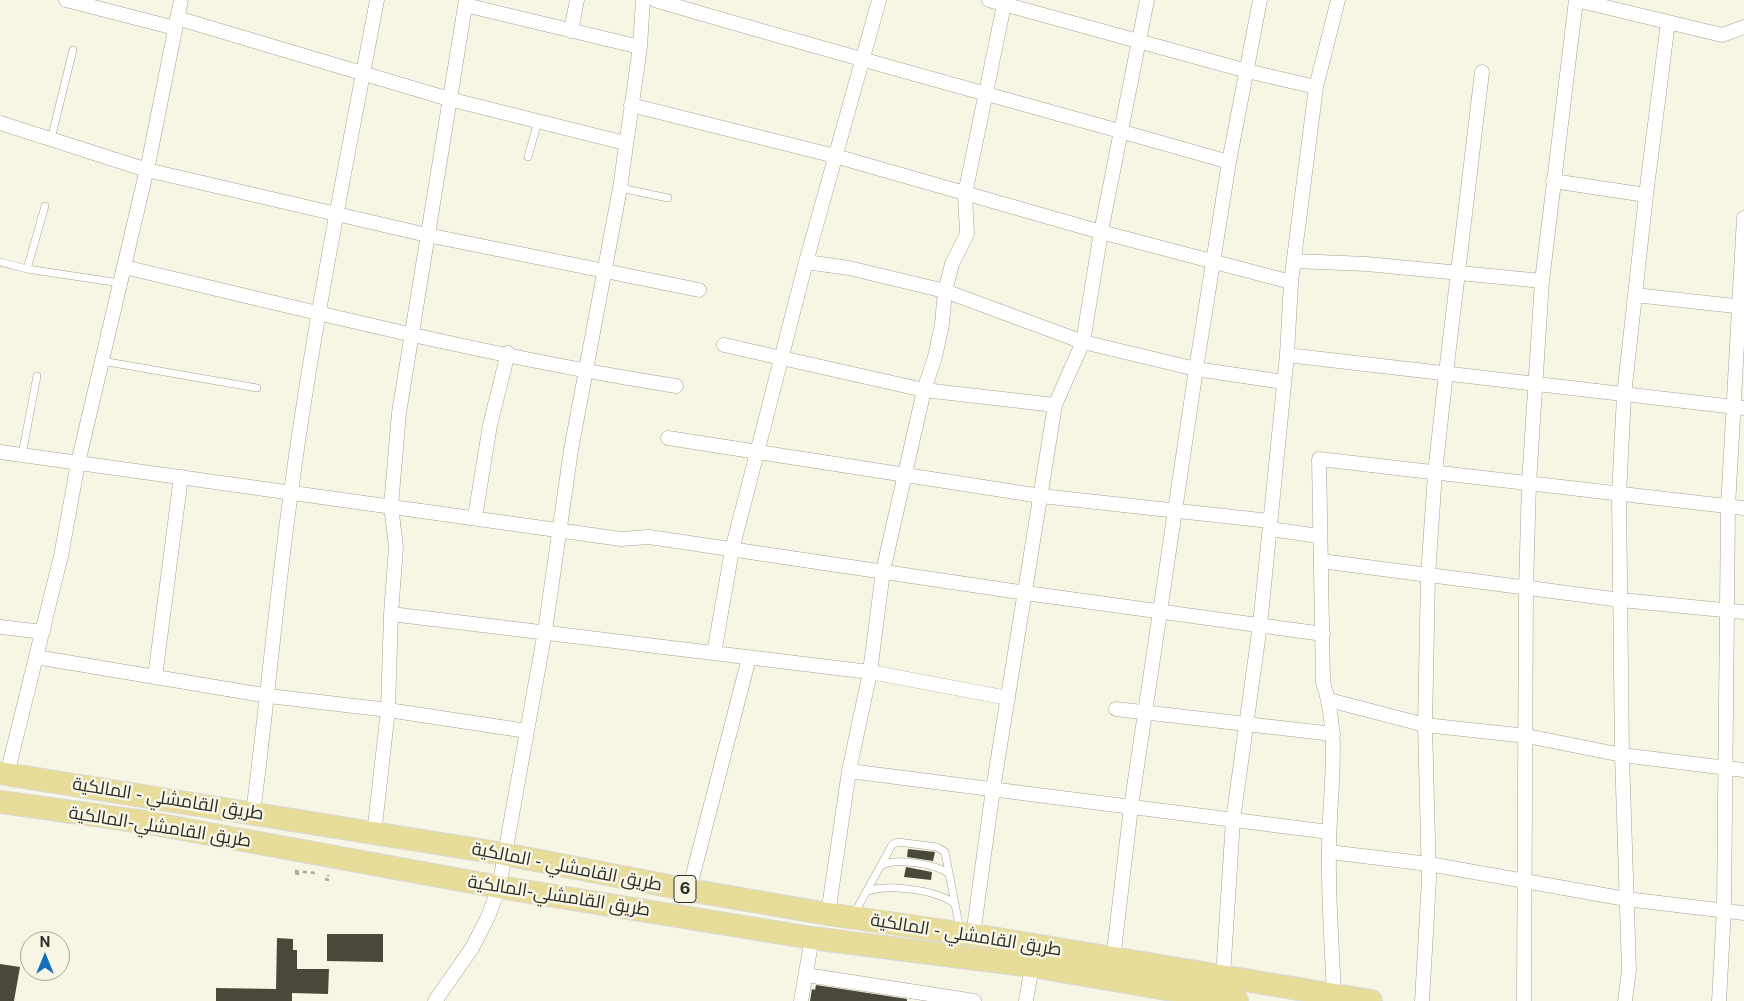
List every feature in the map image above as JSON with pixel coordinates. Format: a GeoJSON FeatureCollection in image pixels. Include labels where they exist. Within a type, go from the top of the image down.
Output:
{"type":"FeatureCollection","features":[{"type":"Feature","properties":{"kind":"highway","name":"طريق القامشلي - المالكية"},"geometry":{"type":"LineString","coordinates":[[4,773],[504,854],[689,890],[828,914],[973,935],[1371,1001]]}},
{"type":"Feature","properties":{"kind":"highway","name":"طريق القامشلي-المالكية"},"geometry":{"type":"LineString","coordinates":[[0,802],[144,822],[499,887],[805,937],[1032,966],[1237,1001]]}},
{"type":"Feature","properties":{"kind":"highway"},"geometry":{"type":"LineString","coordinates":[[802,909],[805,937]]}},
{"type":"Feature","properties":{"kind":"highway"},"geometry":{"type":"LineString","coordinates":[[973,935],[982,960]]}},
{"type":"Feature","properties":{"kind":"street"},"geometry":{"type":"LineString","coordinates":[[66,0],[176,23],[449,99],[625,143]]}},
{"type":"Feature","properties":{"kind":"street"},"geometry":{"type":"LineString","coordinates":[[4,773],[43,632],[61,556],[78,463],[146,170],[181,0]]}},
{"type":"Feature","properties":{"kind":"street"},"geometry":{"type":"LineString","coordinates":[[253,812],[269,696],[271,651],[291,492],[317,312],[378,0]]}},
{"type":"Feature","properties":{"kind":"street"},"geometry":{"type":"LineString","coordinates":[[571,31],[577,0]]}},
{"type":"Feature","properties":{"kind":"street"},"geometry":{"type":"LineString","coordinates":[[435,1001],[472,948],[488,917],[499,887],[545,632],[559,529],[602,271],[620,188],[640,47],[643,0]]}},
{"type":"Feature","properties":{"kind":"street"},"geometry":{"type":"LineString","coordinates":[[654,0],[862,61],[986,93],[1229,162]]}},
{"type":"Feature","properties":{"kind":"street"},"geometry":{"type":"LineString","coordinates":[[714,653],[732,550],[759,452],[806,262],[879,0]]}},
{"type":"Feature","properties":{"kind":"street"},"geometry":{"type":"LineString","coordinates":[[989,0],[1004,2],[1247,71],[1316,87]]}},
{"type":"Feature","properties":{"kind":"street"},"geometry":{"type":"LineString","coordinates":[[973,935],[993,789],[1055,406],[1083,342],[1102,232],[1123,132],[1147,0]]}},
{"type":"Feature","properties":{"kind":"street"},"geometry":{"type":"LineString","coordinates":[[1113,959],[1131,807],[1196,369],[1229,162],[1260,0]]}},
{"type":"Feature","properties":{"kind":"street"},"geometry":{"type":"LineString","coordinates":[[1223,976],[1233,820],[1248,725],[1260,626],[1287,355],[1291,282],[1316,87],[1338,0]]}},
{"type":"Feature","properties":{"kind":"street"},"geometry":{"type":"LineString","coordinates":[[1524,1001],[1527,736],[1526,588],[1529,483],[1542,281],[1576,0],[1722,35],[1744,27]]}},
{"type":"Feature","properties":{"kind":"street"},"geometry":{"type":"LineString","coordinates":[[828,914],[848,771],[870,672],[882,571],[906,475],[924,390],[935,357],[952,264],[967,234],[965,194],[1004,2]]}},
{"type":"Feature","properties":{"kind":"street"},"geometry":{"type":"LineString","coordinates":[[374,834],[388,710],[391,614],[396,547],[391,506],[399,413],[465,3],[640,47]]}},
{"type":"Feature","properties":{"kind":"street"},"geometry":{"type":"LineString","coordinates":[[1625,1001],[1629,970],[1622,755],[1619,495],[1624,395],[1646,195],[1668,22]]}},
{"type":"Feature","properties":{"kind":"street"},"geometry":{"type":"LineString","coordinates":[[1422,1001],[1429,864],[1425,726],[1428,576],[1435,472],[1482,72]]}},
{"type":"Feature","properties":{"kind":"street"},"geometry":{"type":"LineString","coordinates":[[631,105],[835,156],[1102,232],[1291,282]]}},
{"type":"Feature","properties":{"kind":"street"},"geometry":{"type":"LineString","coordinates":[[0,124],[146,170],[427,236],[699,290]]}},
{"type":"Feature","properties":{"kind":"street"},"geometry":{"type":"LineString","coordinates":[[1554,181],[1646,195]]}},
{"type":"Feature","properties":{"kind":"street"},"geometry":{"type":"LineString","coordinates":[[1719,1001],[1724,909],[1725,610],[1728,507],[1738,408],[1744,218]]}},
{"type":"Feature","properties":{"kind":"street"},"geometry":{"type":"LineString","coordinates":[[1294,261],[1367,264],[1542,281]]}},
{"type":"Feature","properties":{"kind":"street"},"geometry":{"type":"LineString","coordinates":[[806,262],[849,268],[946,291],[1083,342],[1196,369],[1284,382]]}},
{"type":"Feature","properties":{"kind":"street"},"geometry":{"type":"LineString","coordinates":[[124,266],[411,335],[508,353],[585,372],[676,386]]}},
{"type":"Feature","properties":{"kind":"street"},"geometry":{"type":"LineString","coordinates":[[1635,295],[1741,307]]}},
{"type":"Feature","properties":{"kind":"street"},"geometry":{"type":"LineString","coordinates":[[724,345],[924,390],[1055,406]]}},
{"type":"Feature","properties":{"kind":"street"},"geometry":{"type":"LineString","coordinates":[[475,518],[490,425],[508,353]]}},
{"type":"Feature","properties":{"kind":"street"},"geometry":{"type":"LineString","coordinates":[[1287,355],[1738,408]]}},
{"type":"Feature","properties":{"kind":"street"},"geometry":{"type":"LineString","coordinates":[[668,438],[1041,496],[1175,510],[1270,525],[1319,536]]}},
{"type":"Feature","properties":{"kind":"street"},"geometry":{"type":"LineString","coordinates":[[0,452],[621,539],[649,537],[1026,593],[1323,634]]}},
{"type":"Feature","properties":{"kind":"street"},"geometry":{"type":"LineString","coordinates":[[1334,995],[1329,852],[1333,734],[1329,700],[1323,682],[1319,459],[1744,508]]}},
{"type":"Feature","properties":{"kind":"street"},"geometry":{"type":"LineString","coordinates":[[155,677],[180,477]]}},
{"type":"Feature","properties":{"kind":"street"},"geometry":{"type":"LineString","coordinates":[[1321,561],[1621,600],[1744,612]]}},
{"type":"Feature","properties":{"kind":"street"},"geometry":{"type":"LineString","coordinates":[[391,614],[870,672],[1008,698]]}},
{"type":"Feature","properties":{"kind":"street"},"geometry":{"type":"LineString","coordinates":[[0,626],[43,632]]}},
{"type":"Feature","properties":{"kind":"street"},"geometry":{"type":"LineString","coordinates":[[36,657],[269,696],[388,710],[528,731]]}},
{"type":"Feature","properties":{"kind":"street"},"geometry":{"type":"LineString","coordinates":[[689,890],[749,658]]}},
{"type":"Feature","properties":{"kind":"street"},"geometry":{"type":"LineString","coordinates":[[1329,700],[1425,726],[1527,736],[1622,755],[1744,770]]}},
{"type":"Feature","properties":{"kind":"street"},"geometry":{"type":"LineString","coordinates":[[1116,709],[1333,734]]}},
{"type":"Feature","properties":{"kind":"street"},"geometry":{"type":"LineString","coordinates":[[848,771],[1329,832]]}},
{"type":"Feature","properties":{"kind":"street"},"geometry":{"type":"LineString","coordinates":[[1329,852],[1429,864],[1626,899],[1724,909],[1744,913]]}},
{"type":"Feature","properties":{"kind":"street"},"geometry":{"type":"LineString","coordinates":[[801,1001],[806,975],[805,937]]}},
{"type":"Feature","properties":{"kind":"street"},"geometry":{"type":"LineString","coordinates":[[1026,1001],[1032,966]]}},
{"type":"Feature","properties":{"kind":"street"},"geometry":{"type":"LineString","coordinates":[[806,975],[974,1001]]}},
{"type":"Feature","properties":{"kind":"lane"},"geometry":{"type":"LineString","coordinates":[[51,139],[73,50]]}},
{"type":"Feature","properties":{"kind":"lane"},"geometry":{"type":"LineString","coordinates":[[528,157],[538,121]]}},
{"type":"Feature","properties":{"kind":"lane"},"geometry":{"type":"LineString","coordinates":[[620,188],[668,198]]}},
{"type":"Feature","properties":{"kind":"lane"},"geometry":{"type":"LineString","coordinates":[[26,269],[45,206]]}},
{"type":"Feature","properties":{"kind":"lane"},"geometry":{"type":"LineString","coordinates":[[0,262],[26,269],[120,283]]}},
{"type":"Feature","properties":{"kind":"lane"},"geometry":{"type":"LineString","coordinates":[[102,361],[257,388]]}},
{"type":"Feature","properties":{"kind":"lane"},"geometry":{"type":"LineString","coordinates":[[22,455],[37,376]]}},
{"type":"Feature","properties":{"kind":"lane"},"geometry":{"type":"LineString","coordinates":[[852,917],[892,845],[902,842],[940,848],[945,852],[955,904],[973,935]]}},
{"type":"Feature","properties":{"kind":"lane"},"geometry":{"type":"LineString","coordinates":[[880,866],[896,861],[935,867],[949,874]]}},
{"type":"Feature","properties":{"kind":"lane"},"geometry":{"type":"LineString","coordinates":[[866,892],[886,887],[936,894],[955,904]]}},
{"type":"Feature","properties":{"kind":"path"},"geometry":{"type":"LineString","coordinates":[[299,874],[294,873],[294,871],[330,876],[329,880],[325,879]]}},
{"type":"Feature","properties":{"kind":"building"},"geometry":{"type":"Polygon","coordinates":[[[908,849],[935,852],[933,861],[907,857],[908,849]]]}},
{"type":"Feature","properties":{"kind":"building"},"geometry":{"type":"Polygon","coordinates":[[[906,867],[932,872],[931,880],[904,877],[906,867]]]}},
{"type":"Feature","properties":{"kind":"building"},"geometry":{"type":"Polygon","coordinates":[[[327,934],[383,934],[383,962],[327,961],[327,934]]]}},
{"type":"Feature","properties":{"kind":"building"},"geometry":{"type":"Polygon","coordinates":[[[277,938],[293,939],[293,950],[297,950],[297,969],[329,969],[328,994],[292,993],[292,1001],[216,1001],[216,988],[276,989],[277,938]]]}},
{"type":"Feature","properties":{"kind":"building"},"geometry":{"type":"Polygon","coordinates":[[[0,964],[20,967],[14,1001],[0,1001],[0,964]]]}},
{"type":"Feature","properties":{"kind":"building"},"geometry":{"type":"Polygon","coordinates":[[[816,985],[907,999],[907,1001],[810,1001],[812,989],[815,990],[816,985]]]}}]}
